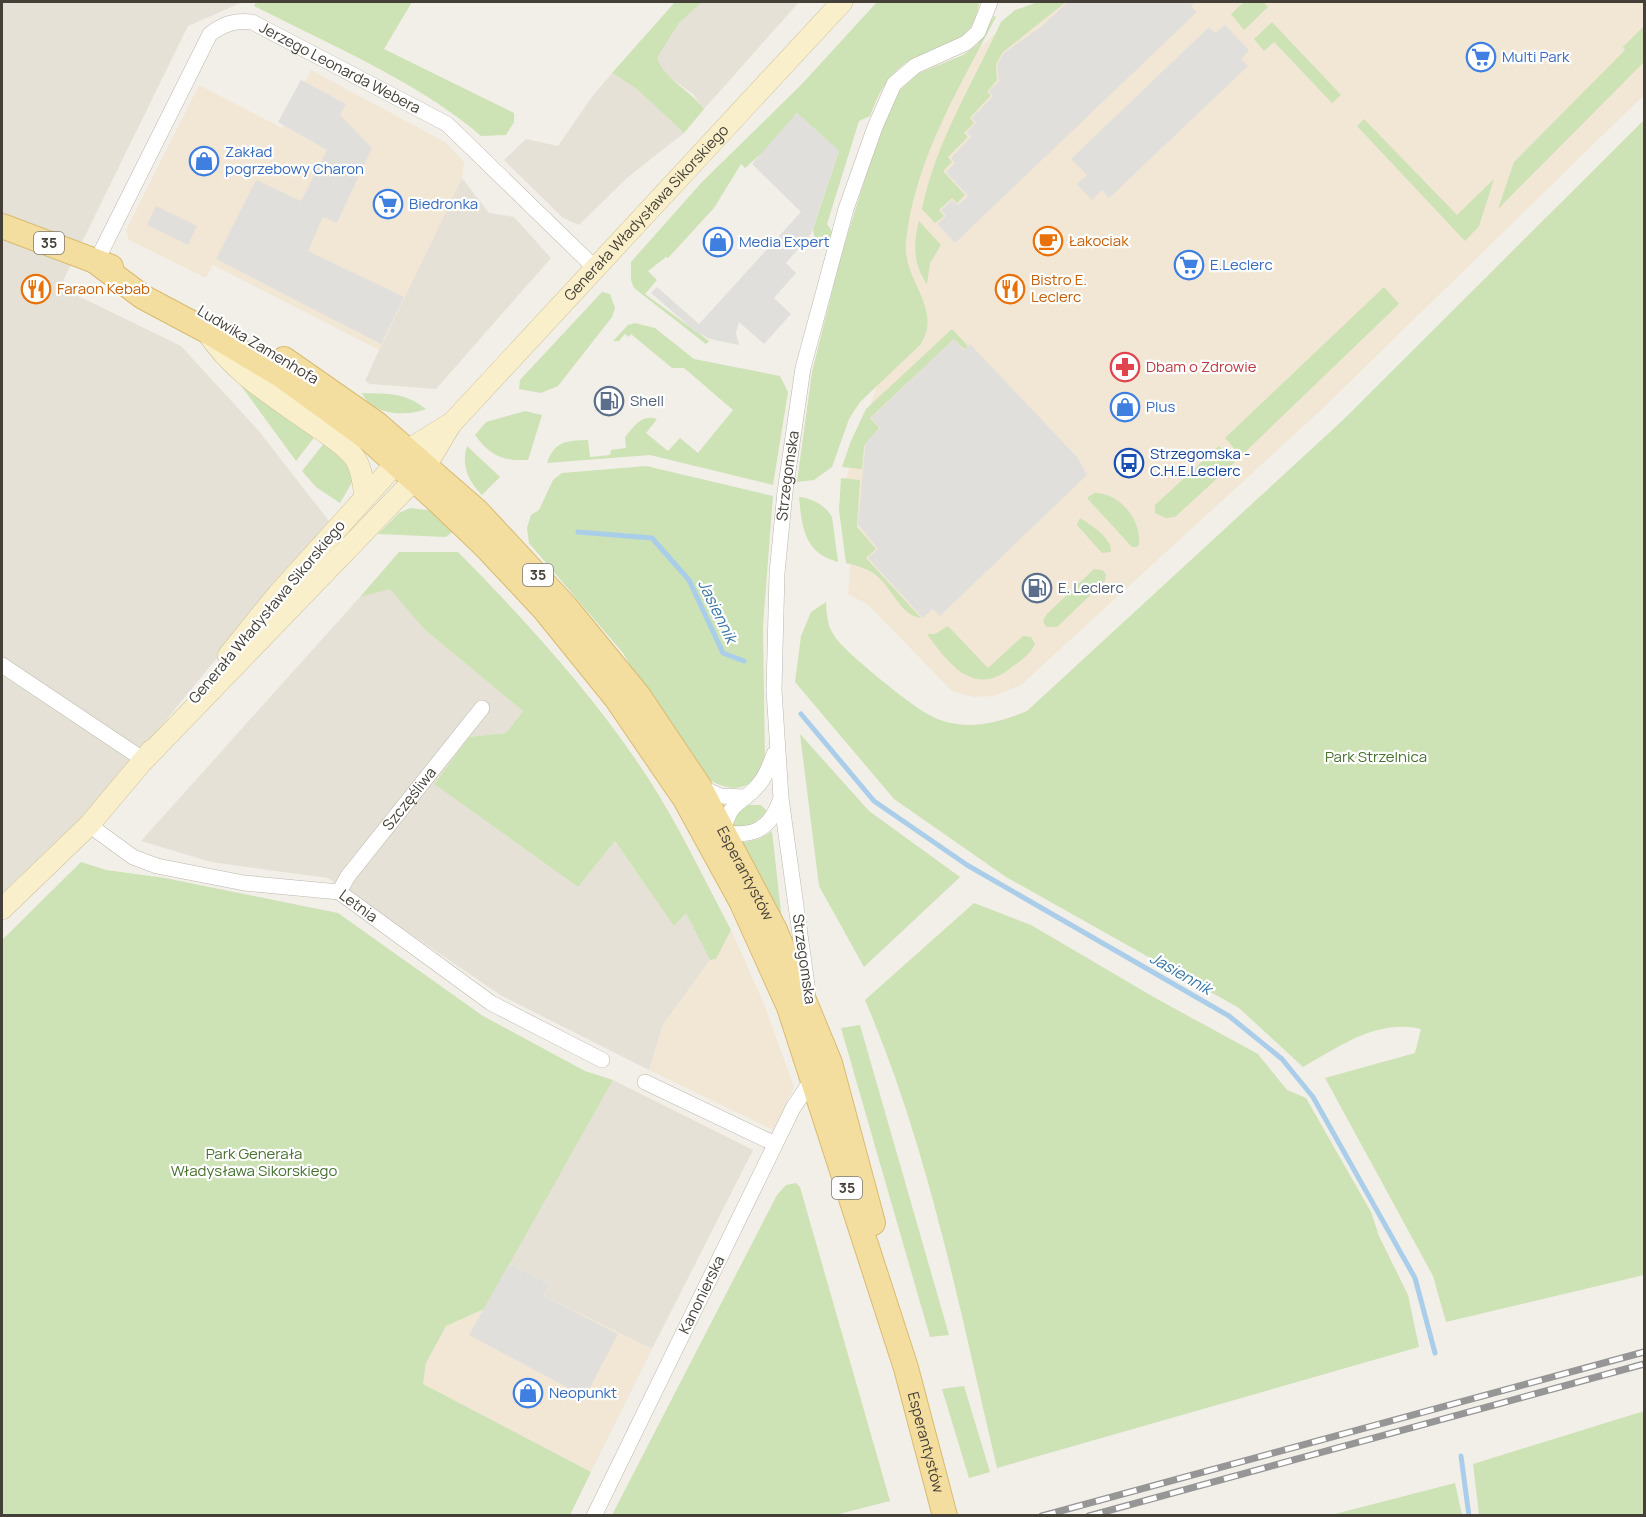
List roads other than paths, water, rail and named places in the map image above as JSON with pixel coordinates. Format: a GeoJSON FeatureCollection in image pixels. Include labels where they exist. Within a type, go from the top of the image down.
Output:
{"type":"FeatureCollection","features":[{"type":"Feature","properties":{"kind":"main road","name":"Ludwika Zamenhofa"},"geometry":{"type":"LineString","coordinates":[[2,226],[125,271],[258,343],[332,390],[402,457]]}},
{"type":"Feature","properties":{"kind":"main road","name":"Ludwika Zamenhofa"},"geometry":{"type":"LineString","coordinates":[[96,262],[143,297],[206,330],[282,375],[370,440],[402,457]]}},
{"type":"Feature","properties":{"kind":"main road","name":"35"},"geometry":{"type":"LineString","coordinates":[[402,457],[420,473]]}},
{"type":"Feature","properties":{"kind":"main road","name":"Esperantystów"},"geometry":{"type":"LineString","coordinates":[[420,473],[501,536],[595,640],[638,695],[699,786],[719,861],[741,901],[789,1007],[858,1226],[906,1368]]}},
{"type":"Feature","properties":{"kind":"main road","name":"Esperantystów"},"geometry":{"type":"LineString","coordinates":[[420,473],[550,616],[616,698],[712,831],[775,930],[811,1013],[846,1116],[906,1368],[945,1515]]}},
{"type":"Feature","properties":{"kind":"street","name":"Generała Władysława Sikorskiego"},"geometry":{"type":"LineString","coordinates":[[144,760],[420,473],[451,424],[842,2]]}},
{"type":"Feature","properties":{"kind":"street","name":"Strzegomska"},"geometry":{"type":"LineString","coordinates":[[811,1013],[776,752],[774,652],[777,573],[787,468],[803,368],[846,209],[875,127],[894,84],[915,66],[966,43],[978,32],[990,2]]}},
{"type":"Feature","properties":{"kind":"street","name":"Jerzego Leonarda Webera"},"geometry":{"type":"LineString","coordinates":[[96,262],[210,34],[223,25],[238,21],[252,22],[417,106],[447,124],[595,268]]}},
{"type":"Feature","properties":{"kind":"street","name":"Ludwika Zamenhofa"},"geometry":{"type":"LineString","coordinates":[[206,330],[219,351],[240,372],[353,456],[358,464],[365,496]]}},
{"type":"Feature","properties":{"kind":"street","name":"Generała Władysława Sikorskiego"},"geometry":{"type":"LineString","coordinates":[[3,904],[89,825],[278,594],[365,496],[402,457],[451,424]]}},
{"type":"Feature","properties":{"kind":"street"},"geometry":{"type":"LineString","coordinates":[[2,665],[144,760]]}},
{"type":"Feature","properties":{"kind":"street","name":"Szczęśliwa"},"geometry":{"type":"LineString","coordinates":[[339,892],[348,876],[482,708]]}},
{"type":"Feature","properties":{"kind":"street"},"geometry":{"type":"LineString","coordinates":[[712,831],[732,806],[759,785],[770,769],[776,752]]}},
{"type":"Feature","properties":{"kind":"street"},"geometry":{"type":"LineString","coordinates":[[699,786],[720,796],[745,797]]}},
{"type":"Feature","properties":{"kind":"street"},"geometry":{"type":"LineString","coordinates":[[712,831],[739,835],[760,830],[774,818],[781,798]]}},
{"type":"Feature","properties":{"kind":"street","name":"Letnia"},"geometry":{"type":"LineString","coordinates":[[89,825],[133,857],[157,866],[244,883],[339,892],[491,1003],[602,1060]]}},
{"type":"Feature","properties":{"kind":"street","name":"Kanonierska"},"geometry":{"type":"LineString","coordinates":[[594,1515],[793,1108],[813,1078]]}},
{"type":"Feature","properties":{"kind":"street"},"geometry":{"type":"LineString","coordinates":[[645,1082],[775,1144]]}},
{"type":"Feature","properties":{"kind":"waterway","name":"Jasiennik"},"geometry":{"type":"LineString","coordinates":[[578,532],[652,538],[689,580],[723,653],[744,661]]}},
{"type":"Feature","properties":{"kind":"waterway","name":"Jasiennik"},"geometry":{"type":"LineString","coordinates":[[801,714],[874,801],[967,865],[1229,1016],[1282,1059],[1313,1097],[1415,1278],[1435,1353]]}},
{"type":"Feature","properties":{"kind":"waterway","name":"Jasiennik"},"geometry":{"type":"LineString","coordinates":[[1461,1456],[1469,1516]]}},
{"type":"Feature","properties":{"kind":"railway"},"geometry":{"type":"LineString","coordinates":[[1042,1516],[1644,1352]]}},
{"type":"Feature","properties":{"kind":"railway"},"geometry":{"type":"LineString","coordinates":[[1089,1516],[1644,1364]]}},
{"type":"Feature","properties":{"kind":"place","name":"Multi Park"},"geometry":{"type":"Point","coordinates":[1481,57]}},
{"type":"Feature","properties":{"kind":"place","name":"Zakład pogrzebowy Charon"},"geometry":{"type":"Point","coordinates":[204,161]}},
{"type":"Feature","properties":{"kind":"place","name":"Biedronka"},"geometry":{"type":"Point","coordinates":[388,204]}},
{"type":"Feature","properties":{"kind":"place","name":"Łakociak"},"geometry":{"type":"Point","coordinates":[1048,241]}},
{"type":"Feature","properties":{"kind":"place","name":"Media Expert"},"geometry":{"type":"Point","coordinates":[718,242]}},
{"type":"Feature","properties":{"kind":"place","name":"E.Leclerc"},"geometry":{"type":"Point","coordinates":[1189,265]}},
{"type":"Feature","properties":{"kind":"place","name":"Faraon Kebab"},"geometry":{"type":"Point","coordinates":[36,289]}},
{"type":"Feature","properties":{"kind":"place","name":"Bistro E. Leclerc"},"geometry":{"type":"Point","coordinates":[1010,289]}},
{"type":"Feature","properties":{"kind":"place","name":"Dbam o Zdrowie"},"geometry":{"type":"Point","coordinates":[1125,367]}},
{"type":"Feature","properties":{"kind":"place","name":"Shell"},"geometry":{"type":"Point","coordinates":[609,401]}},
{"type":"Feature","properties":{"kind":"place","name":"Plus"},"geometry":{"type":"Point","coordinates":[1125,407]}},
{"type":"Feature","properties":{"kind":"place","name":"Strzegomska - C.H.E.Leclerc"},"geometry":{"type":"Point","coordinates":[1129,463]}},
{"type":"Feature","properties":{"kind":"place","name":"E. Leclerc"},"geometry":{"type":"Point","coordinates":[1037,588]}},
{"type":"Feature","properties":{"kind":"place","name":"Neopunkt"},"geometry":{"type":"Point","coordinates":[528,1393]}},
{"type":"Feature","properties":{"kind":"park label","name":"Park Strzelnica"},"geometry":{"type":"Point","coordinates":[1376,757]}},
{"type":"Feature","properties":{"kind":"park label","name":"Park Generała Władysława Sikorskiego"},"geometry":{"type":"Point","coordinates":[254,1162]}}]}
